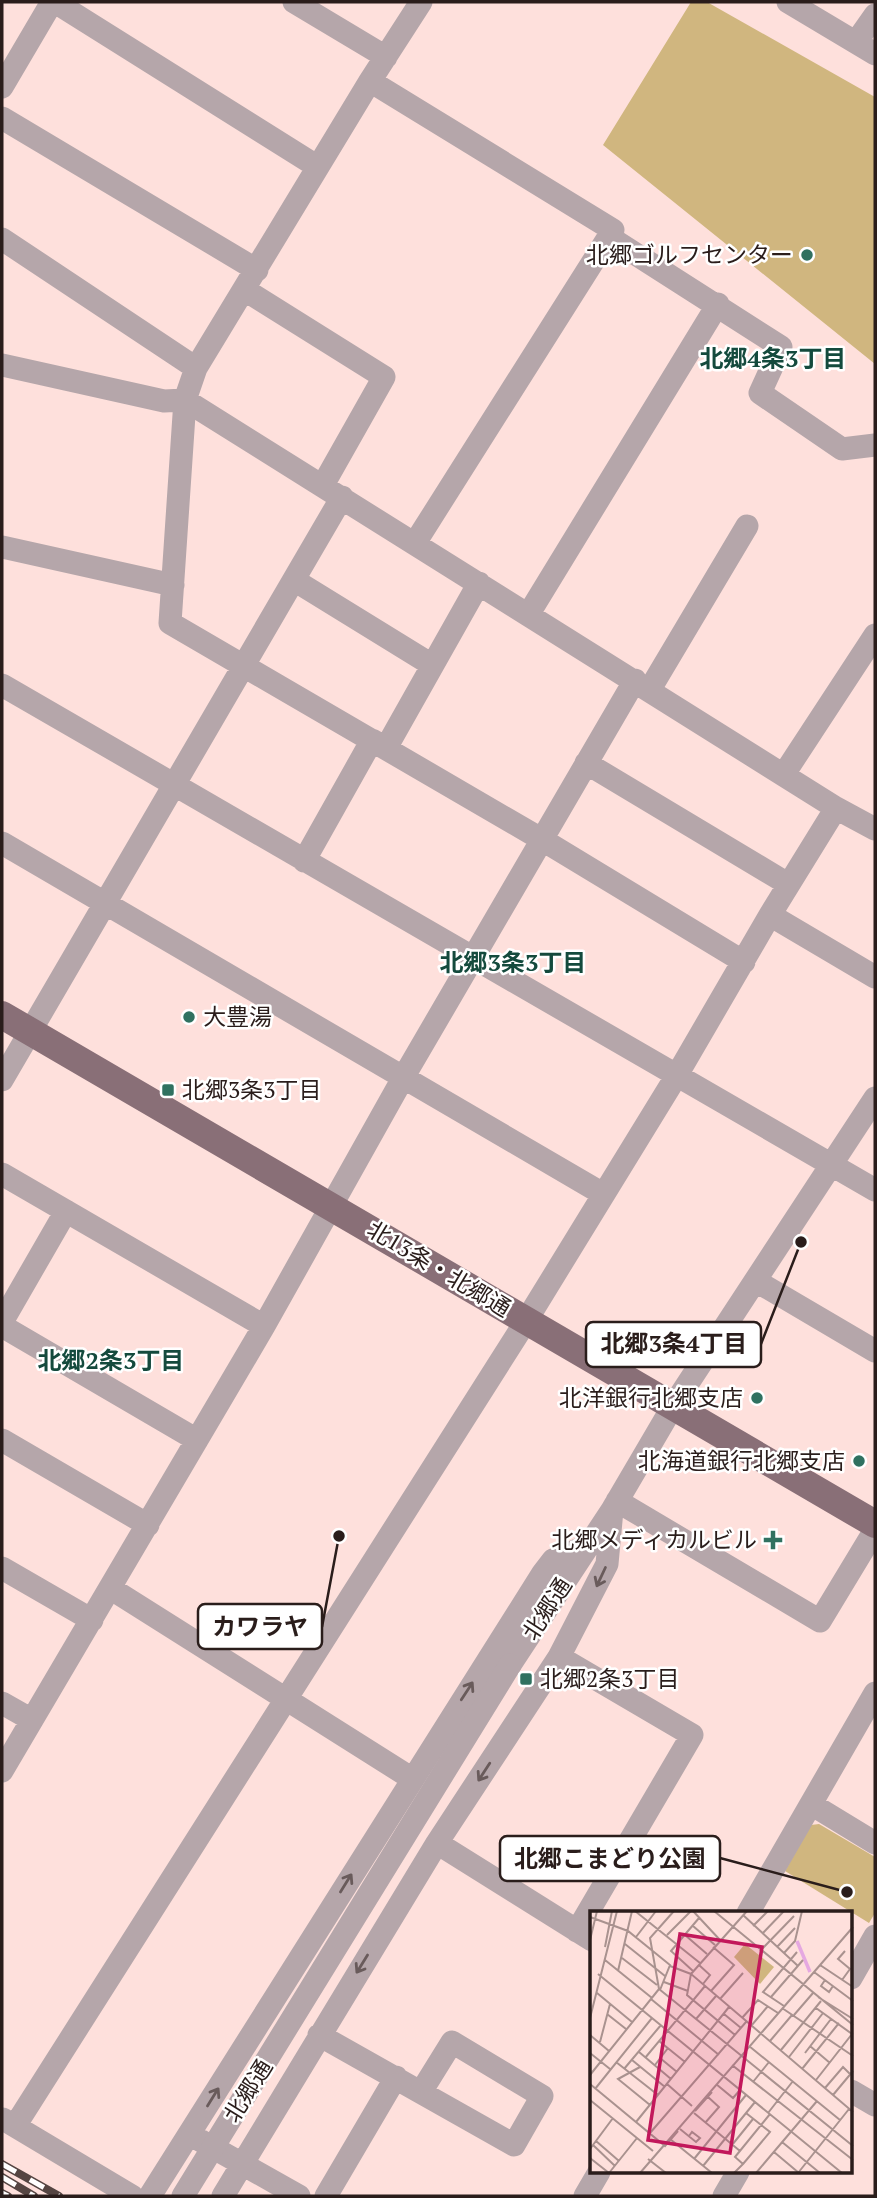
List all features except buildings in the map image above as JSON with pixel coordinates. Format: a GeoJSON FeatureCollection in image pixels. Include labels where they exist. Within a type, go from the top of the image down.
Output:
{"type":"FeatureCollection","features":[{"type":"Feature","properties":{"kind":"main road","name":"北13条・北郷通"},"geometry":{"type":"LineString","coordinates":[[2,1015],[30,1034],[331,1205],[875,1524]]}},
{"type":"Feature","properties":{"kind":"street"},"geometry":{"type":"LineString","coordinates":[[2,87],[54,2],[318,167]]}},
{"type":"Feature","properties":{"kind":"street"},"geometry":{"type":"LineString","coordinates":[[294,2],[386,57]]}},
{"type":"Feature","properties":{"kind":"street"},"geometry":{"type":"LineString","coordinates":[[421,2],[196,368],[185,400],[170,623],[541,839],[744,962]]}},
{"type":"Feature","properties":{"kind":"street"},"geometry":{"type":"LineString","coordinates":[[788,2],[866,48],[875,15]]}},
{"type":"Feature","properties":{"kind":"street"},"geometry":{"type":"LineString","coordinates":[[370,81],[613,230],[415,543]]}},
{"type":"Feature","properties":{"kind":"street"},"geometry":{"type":"LineString","coordinates":[[2,117],[257,270]]}},
{"type":"Feature","properties":{"kind":"street"},"geometry":{"type":"LineString","coordinates":[[609,237],[782,347],[760,393],[842,449],[875,445]]}},
{"type":"Feature","properties":{"kind":"street"},"geometry":{"type":"LineString","coordinates":[[2,239],[196,368]]}},
{"type":"Feature","properties":{"kind":"street"},"geometry":{"type":"LineString","coordinates":[[2,1080],[294,580],[384,377],[245,289]]}},
{"type":"Feature","properties":{"kind":"street"},"geometry":{"type":"LineString","coordinates":[[528,615],[718,304]]}},
{"type":"Feature","properties":{"kind":"street"},"geometry":{"type":"LineString","coordinates":[[2,365],[164,401],[185,400],[643,684],[836,808],[875,829]]}},
{"type":"Feature","properties":{"kind":"street"},"geometry":{"type":"LineString","coordinates":[[2,1771],[264,1326],[403,1077],[586,763],[643,684],[747,526]]}},
{"type":"Feature","properties":{"kind":"street"},"geometry":{"type":"LineString","coordinates":[[2,547],[173,585]]}},
{"type":"Feature","properties":{"kind":"street"},"geometry":{"type":"LineString","coordinates":[[294,580],[432,665]]}},
{"type":"Feature","properties":{"kind":"street"},"geometry":{"type":"LineString","coordinates":[[372,740],[386,748],[479,583]]}},
{"type":"Feature","properties":{"kind":"street"},"geometry":{"type":"LineString","coordinates":[[784,774],[875,635]]}},
{"type":"Feature","properties":{"kind":"street"},"geometry":{"type":"LineString","coordinates":[[2,685],[875,1190]]}},
{"type":"Feature","properties":{"kind":"street"},"geometry":{"type":"LineString","coordinates":[[304,861],[372,740]]}},
{"type":"Feature","properties":{"kind":"street"},"geometry":{"type":"LineString","coordinates":[[586,763],[788,884]]}},
{"type":"Feature","properties":{"kind":"street"},"geometry":{"type":"LineString","coordinates":[[132,2196],[8,2123],[285,1700],[526,1321],[677,1076],[788,884],[836,808]]}},
{"type":"Feature","properties":{"kind":"street"},"geometry":{"type":"LineString","coordinates":[[2,843],[603,1194]]}},
{"type":"Feature","properties":{"kind":"street"},"geometry":{"type":"LineString","coordinates":[[770,915],[875,977]]}},
{"type":"Feature","properties":{"kind":"street","name":"北郷通"},"geometry":{"type":"LineString","coordinates":[[183,2196],[510,1665],[615,1506],[673,1406],[875,1098]]}},
{"type":"Feature","properties":{"kind":"street"},"geometry":{"type":"LineString","coordinates":[[2,1174],[264,1326]]}},
{"type":"Feature","properties":{"kind":"street"},"geometry":{"type":"LineString","coordinates":[[66,1211],[2,1324],[197,1440]]}},
{"type":"Feature","properties":{"kind":"street"},"geometry":{"type":"LineString","coordinates":[[756,1281],[875,1351]]}},
{"type":"Feature","properties":{"kind":"street"},"geometry":{"type":"LineString","coordinates":[[2,1440],[148,1525]]}},
{"type":"Feature","properties":{"kind":"street"},"geometry":{"type":"LineString","coordinates":[[223,2196],[437,1843],[559,1657],[607,1564],[615,1506],[820,1621],[875,1530]]}},
{"type":"Feature","properties":{"kind":"street"},"geometry":{"type":"LineString","coordinates":[[150,2196],[411,1778],[543,1573],[553,1560],[590,1545]]}},
{"type":"Feature","properties":{"kind":"street"},"geometry":{"type":"LineString","coordinates":[[2,1568],[92,1619]]}},
{"type":"Feature","properties":{"kind":"street"},"geometry":{"type":"LineString","coordinates":[[110,1588],[411,1778]]}},
{"type":"Feature","properties":{"kind":"street"},"geometry":{"type":"LineString","coordinates":[[559,1657],[692,1735],[597,1911]]}},
{"type":"Feature","properties":{"kind":"street"},"geometry":{"type":"LineString","coordinates":[[749,1911],[875,1693]]}},
{"type":"Feature","properties":{"kind":"street"},"geometry":{"type":"LineString","coordinates":[[2,1703],[32,1720]]}},
{"type":"Feature","properties":{"kind":"street"},"geometry":{"type":"LineString","coordinates":[[811,1804],[875,1843]]}},
{"type":"Feature","properties":{"kind":"street"},"geometry":{"type":"LineString","coordinates":[[437,1843],[584,1936]]}},
{"type":"Feature","properties":{"kind":"street"},"geometry":{"type":"LineString","coordinates":[[852,1976],[875,1936]]}},
{"type":"Feature","properties":{"kind":"street"},"geometry":{"type":"LineString","coordinates":[[319,2035],[514,2145],[542,2096],[453,2042],[421,2092]]}},
{"type":"Feature","properties":{"kind":"street"},"geometry":{"type":"LineString","coordinates":[[326,2196],[396,2077]]}},
{"type":"Feature","properties":{"kind":"street"},"geometry":{"type":"LineString","coordinates":[[852,2092],[875,2105]]}},
{"type":"Feature","properties":{"kind":"street"},"geometry":{"type":"LineString","coordinates":[[190,2135],[299,2196]]}},
{"type":"Feature","properties":{"kind":"street"},"geometry":{"type":"LineString","coordinates":[[585,2196],[598,2174]]}},
{"type":"Feature","properties":{"kind":"street"},"geometry":{"type":"LineString","coordinates":[[724,2196],[737,2174]]}},
{"type":"Feature","properties":{"kind":"shaded area","name":"北郷ゴルフセンター"},"geometry":{"type":"Polygon","coordinates":[[[691,2],[707,2],[875,97],[875,364],[603,145],[691,2]]]}},
{"type":"Feature","properties":{"kind":"shaded area"},"geometry":{"type":"Polygon","coordinates":[[[819,1824],[875,1857],[875,1913],[869,1923],[785,1871],[811,1825],[819,1824]]]}},
{"type":"Feature","properties":{"kind":"railway"},"geometry":{"type":"LineString","coordinates":[[2,2164],[59,2196]]}},
{"type":"Feature","properties":{"kind":"railway"},"geometry":{"type":"LineString","coordinates":[[2,2177],[34,2196]]}},
{"type":"Feature","properties":{"kind":"railway"},"geometry":{"type":"LineString","coordinates":[[2,2193],[8,2196]]}},
{"type":"Feature","properties":{"kind":"place","name":"北郷ゴルフセンター"},"geometry":{"type":"Point","coordinates":[807,255]}},
{"type":"Feature","properties":{"kind":"place","name":"大豊湯"},"geometry":{"type":"Point","coordinates":[189,1017]}},
{"type":"Feature","properties":{"kind":"place","name":"北郷3条3丁目"},"geometry":{"type":"Point","coordinates":[168,1090]}},
{"type":"Feature","properties":{"kind":"place","name":"北郷3条4丁目"},"geometry":{"type":"Point","coordinates":[801,1242]}},
{"type":"Feature","properties":{"kind":"place","name":"北洋銀行北郷支店"},"geometry":{"type":"Point","coordinates":[757,1398]}},
{"type":"Feature","properties":{"kind":"place","name":"北海道銀行北郷支店"},"geometry":{"type":"Point","coordinates":[859,1461]}},
{"type":"Feature","properties":{"kind":"place","name":"カワラヤ"},"geometry":{"type":"Point","coordinates":[339,1536]}},
{"type":"Feature","properties":{"kind":"place","name":"北郷メディカルビル"},"geometry":{"type":"Point","coordinates":[773,1540]}},
{"type":"Feature","properties":{"kind":"place","name":"北郷2条3丁目"},"geometry":{"type":"Point","coordinates":[526,1679]}},
{"type":"Feature","properties":{"kind":"place","name":"北郷こまどり公園"},"geometry":{"type":"Point","coordinates":[847,1892]}},
{"type":"Feature","properties":{"kind":"district","name":"北郷4条3丁目"},"geometry":{"type":"Point","coordinates":[773,359]}},
{"type":"Feature","properties":{"kind":"district","name":"北郷3条3丁目"},"geometry":{"type":"Point","coordinates":[513,963]}},
{"type":"Feature","properties":{"kind":"district","name":"北郷2条3丁目"},"geometry":{"type":"Point","coordinates":[111,1361]}}]}
